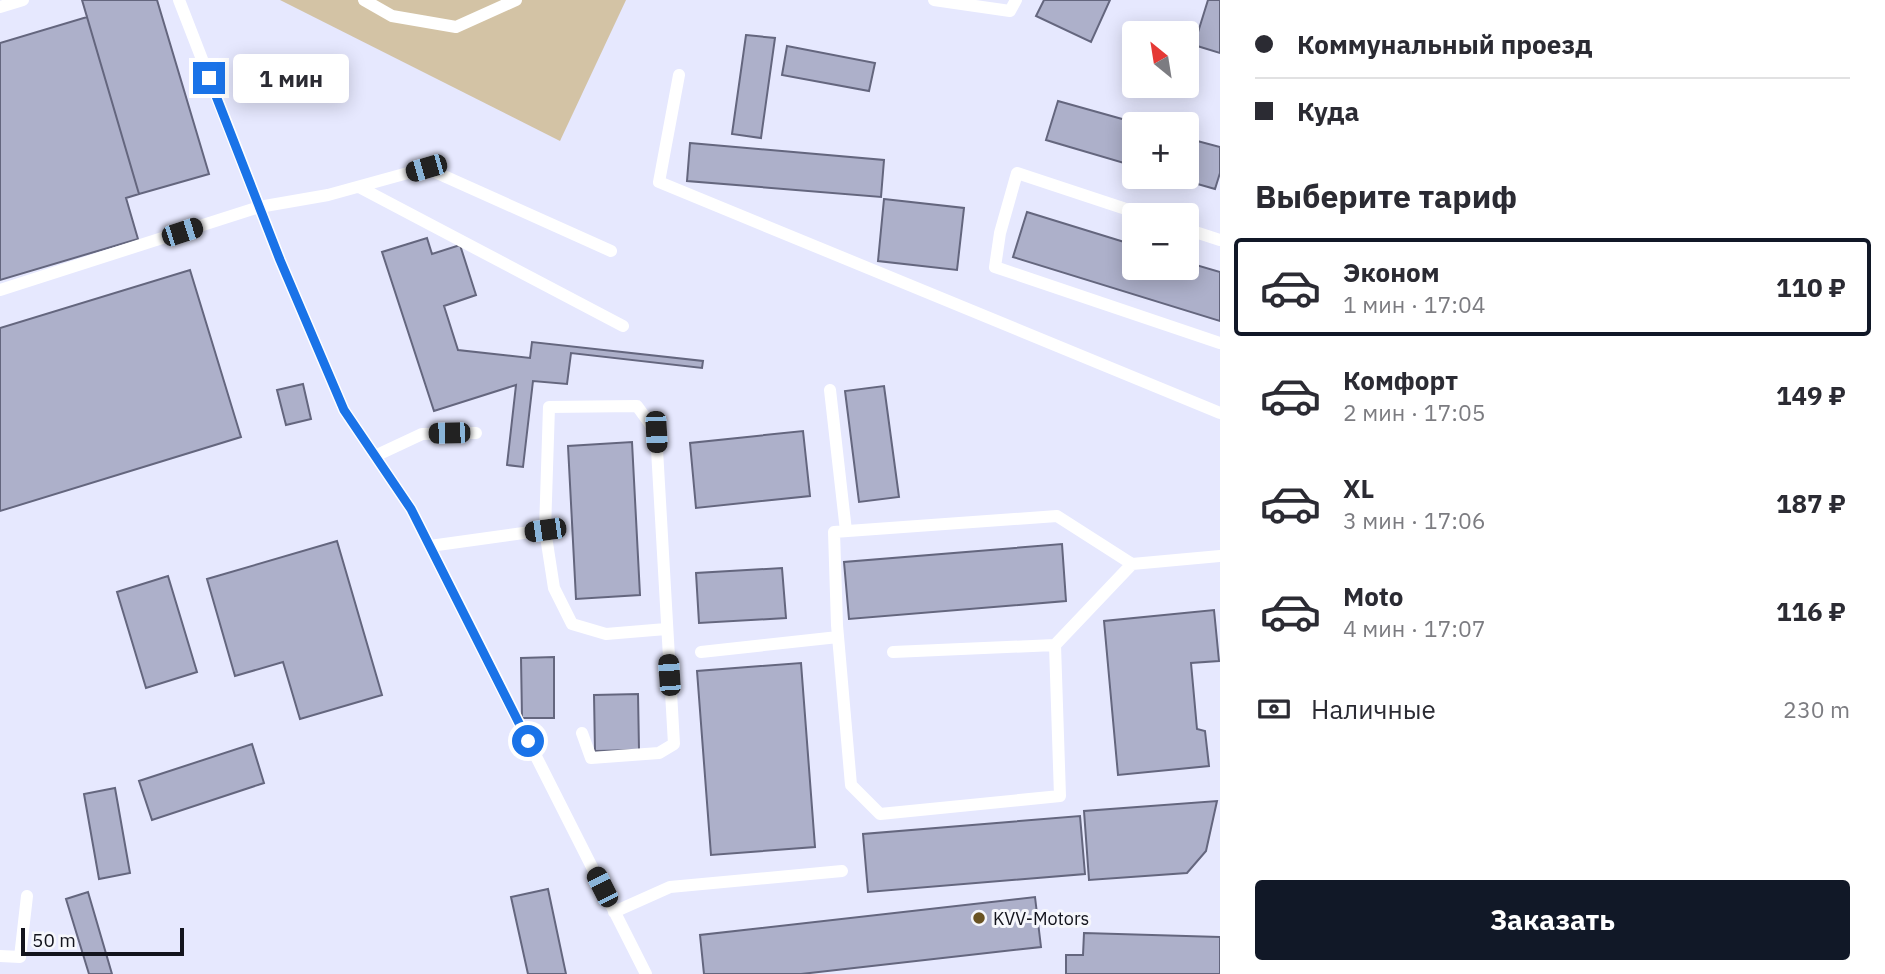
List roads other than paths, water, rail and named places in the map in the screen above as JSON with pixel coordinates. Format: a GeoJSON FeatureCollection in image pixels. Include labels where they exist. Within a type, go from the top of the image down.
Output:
{"type":"FeatureCollection","features":[{"type":"Feature","properties":{"kind":"lane"},"geometry":{"type":"LineString","coordinates":[[0,7],[23,0]]}},
{"type":"Feature","properties":{"kind":"lane"},"geometry":{"type":"LineString","coordinates":[[179,0],[259,207],[344,410],[411,509],[646,974]]}},
{"type":"Feature","properties":{"kind":"lane"},"geometry":{"type":"LineString","coordinates":[[364,0],[392,16],[456,27],[516,0]]}},
{"type":"Feature","properties":{"kind":"lane"},"geometry":{"type":"LineString","coordinates":[[934,0],[1010,11],[1016,0]]}},
{"type":"Feature","properties":{"kind":"lane"},"geometry":{"type":"LineString","coordinates":[[679,75],[659,182],[1220,413]]}},
{"type":"Feature","properties":{"kind":"lane"},"geometry":{"type":"LineString","coordinates":[[0,289],[259,207],[359,187],[426,168],[611,251]]}},
{"type":"Feature","properties":{"kind":"lane"},"geometry":{"type":"LineString","coordinates":[[1122,208],[1017,173],[1000,233],[995,267],[1220,343]]}},
{"type":"Feature","properties":{"kind":"lane"},"geometry":{"type":"LineString","coordinates":[[359,187],[623,326]]}},
{"type":"Feature","properties":{"kind":"lane"},"geometry":{"type":"LineString","coordinates":[[1199,233],[1220,240]]}},
{"type":"Feature","properties":{"kind":"lane"},"geometry":{"type":"LineString","coordinates":[[830,390],[846,531]]}},
{"type":"Feature","properties":{"kind":"lane"},"geometry":{"type":"LineString","coordinates":[[582,733],[591,758],[659,753],[674,744],[656,432],[637,406],[549,407],[545,530],[554,588],[572,624],[606,634],[666,629]]}},
{"type":"Feature","properties":{"kind":"lane"},"geometry":{"type":"LineString","coordinates":[[375,456],[422,434],[476,433]]}},
{"type":"Feature","properties":{"kind":"lane"},"geometry":{"type":"LineString","coordinates":[[1055,645],[1060,796],[880,814],[851,785],[838,637],[834,532],[1057,516],[1132,564],[1220,556]]}},
{"type":"Feature","properties":{"kind":"lane"},"geometry":{"type":"LineString","coordinates":[[430,546],[545,530]]}},
{"type":"Feature","properties":{"kind":"lane"},"geometry":{"type":"LineString","coordinates":[[893,652],[1055,645],[1132,564]]}},
{"type":"Feature","properties":{"kind":"lane"},"geometry":{"type":"LineString","coordinates":[[701,652],[838,637]]}},
{"type":"Feature","properties":{"kind":"lane"},"geometry":{"type":"LineString","coordinates":[[614,912],[670,887],[842,871]]}},
{"type":"Feature","properties":{"kind":"lane"},"geometry":{"type":"LineString","coordinates":[[0,956],[20,957],[27,896]]}},
{"type":"Feature","properties":{"kind":"place","name":"KVV-Motors"},"geometry":{"type":"Point","coordinates":[979,918]}}]}
